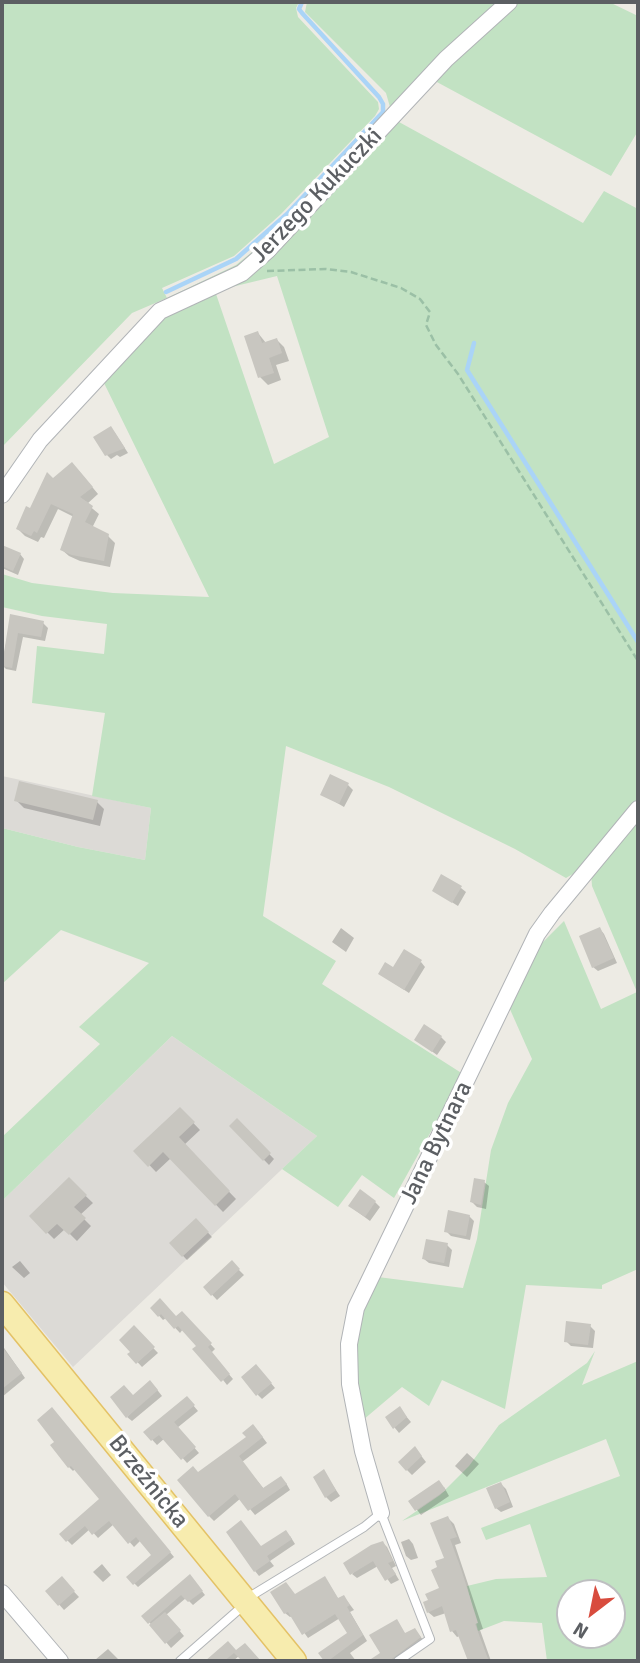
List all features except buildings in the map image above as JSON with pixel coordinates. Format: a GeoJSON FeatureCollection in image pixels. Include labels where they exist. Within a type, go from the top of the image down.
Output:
{"type":"FeatureCollection","features":[{"type":"Feature","properties":{"kind":"main road","name":"Brzeźnicka"},"geometry":{"type":"LineString","coordinates":[[2,1304],[294,1661]]}},
{"type":"Feature","properties":{"kind":"street","name":"Jerzego Kukuczki"},"geometry":{"type":"LineString","coordinates":[[2,495],[40,440],[160,311],[242,273],[301,217],[446,59],[509,2]]}},
{"type":"Feature","properties":{"kind":"street","name":"Jana Bytnara"},"geometry":{"type":"LineString","coordinates":[[380,1513],[363,1451],[350,1384],[349,1344],[356,1308],[537,934],[638,809]]}},
{"type":"Feature","properties":{"kind":"street"},"geometry":{"type":"LineString","coordinates":[[2,1593],[60,1661]]}},
{"type":"Feature","properties":{"kind":"lane"},"geometry":{"type":"LineString","coordinates":[[180,1661],[245,1601],[364,1527],[380,1513]]}},
{"type":"Feature","properties":{"kind":"lane","name":"Jana Bytnara"},"geometry":{"type":"LineString","coordinates":[[380,1513],[430,1639],[398,1661]]}},
{"type":"Feature","properties":{"kind":"path"},"geometry":{"type":"LineString","coordinates":[[242,273],[326,269],[351,272],[401,288],[421,299],[430,312],[426,325],[436,345],[458,374],[638,660]]}},
{"type":"Feature","properties":{"kind":"shaded area"},"geometry":{"type":"Polygon","coordinates":[[[2,776],[151,808],[145,860],[2,828],[2,776]]]}},
{"type":"Feature","properties":{"kind":"shaded area"},"geometry":{"type":"Polygon","coordinates":[[[172,1036],[317,1136],[73,1367],[2,1282],[2,1201],[172,1036]]]}},
{"type":"Feature","properties":{"kind":"green space"},"geometry":{"type":"Polygon","coordinates":[[[2,2],[299,2],[296,8],[298,17],[378,102],[379,109],[375,116],[281,214],[234,256],[162,288],[167,298],[132,313],[2,447],[2,2]]]}},
{"type":"Feature","properties":{"kind":"green space"},"geometry":{"type":"Polygon","coordinates":[[[307,2],[609,2],[638,16],[638,131],[611,176],[435,81],[399,122],[583,223],[604,191],[638,209],[638,802],[583,868],[566,878],[515,849],[389,787],[286,746],[263,916],[336,961],[322,984],[463,1074],[394,1198],[362,1175],[338,1207],[282,1169],[317,1136],[172,1036],[2,1201],[2,1137],[100,1044],[79,1027],[149,963],[61,930],[2,984],[2,828],[145,860],[151,808],[92,796],[105,713],[32,703],[37,646],[104,654],[107,624],[42,616],[2,607],[2,574],[32,583],[113,593],[209,597],[104,383],[171,309],[167,298],[236,265],[289,219],[387,115],[390,107],[386,93],[305,12],[307,2]],[[277,276],[215,291],[274,464],[329,437],[277,276]]]}},
{"type":"Feature","properties":{"kind":"green space"},"geometry":{"type":"Polygon","coordinates":[[[638,819],[638,1269],[602,1285],[602,1289],[526,1285],[505,1409],[442,1380],[429,1406],[402,1387],[363,1420],[357,1393],[355,1342],[364,1305],[378,1277],[463,1288],[477,1239],[491,1150],[508,1103],[532,1059],[509,1007],[535,950],[564,921],[601,1009],[637,992],[592,886],[591,873],[638,819]]]}},
{"type":"Feature","properties":{"kind":"green space"},"geometry":{"type":"Polygon","coordinates":[[[595,1351],[582,1385],[638,1361],[638,1661],[547,1661],[542,1623],[504,1621],[478,1631],[467,1586],[496,1579],[547,1577],[530,1524],[486,1540],[481,1528],[620,1476],[606,1439],[402,1521],[440,1495],[469,1466],[499,1425],[587,1363],[595,1351]]]}},
{"type":"Feature","properties":{"kind":"waterway"},"geometry":{"type":"LineString","coordinates":[[166,292],[236,259],[287,214],[383,112],[379,97],[299,9],[302,2]]}},
{"type":"Feature","properties":{"kind":"waterway"},"geometry":{"type":"LineString","coordinates":[[474,343],[467,370],[638,642]]}}]}
